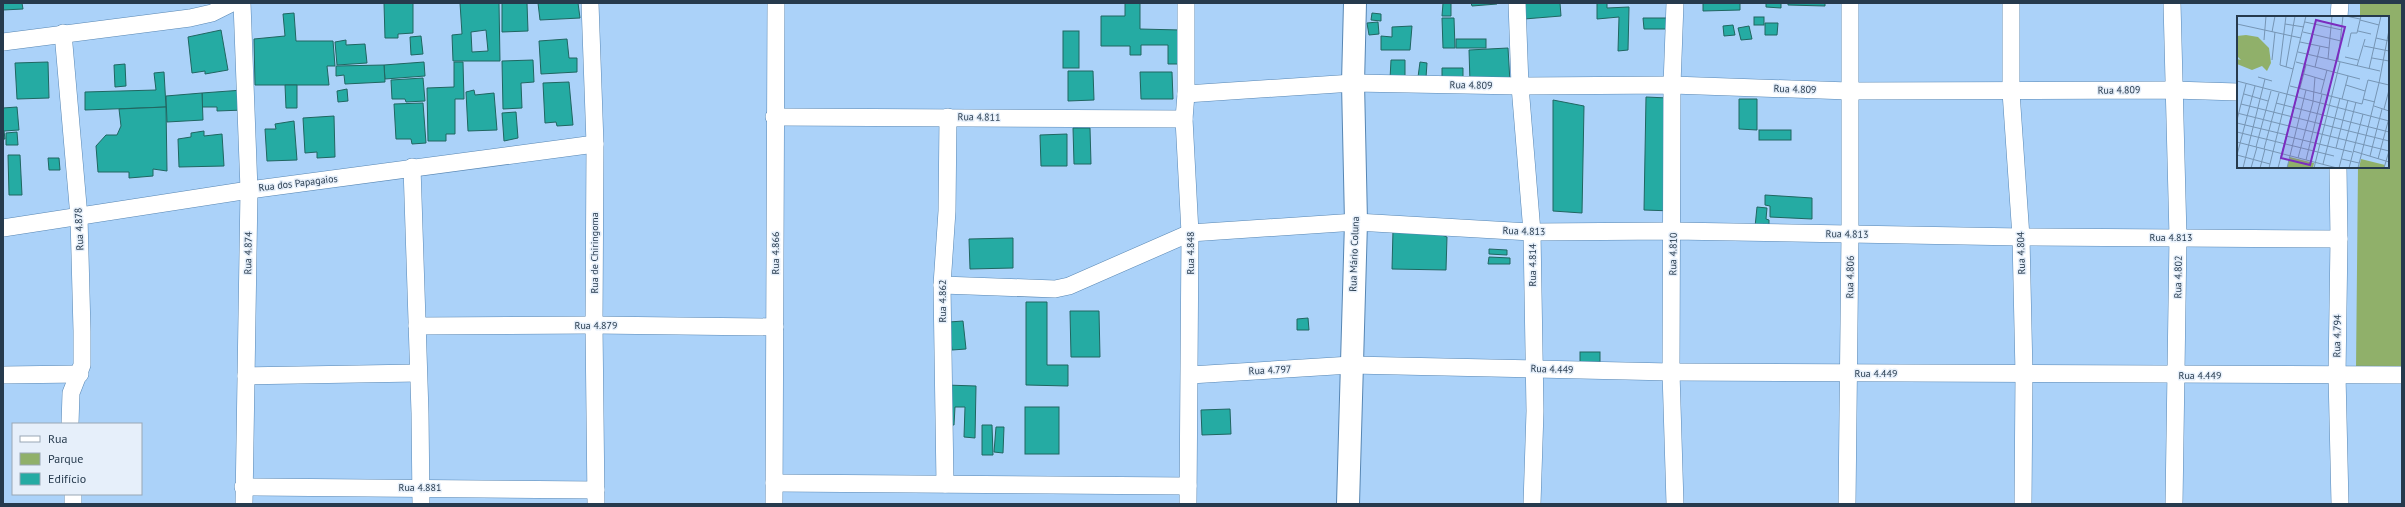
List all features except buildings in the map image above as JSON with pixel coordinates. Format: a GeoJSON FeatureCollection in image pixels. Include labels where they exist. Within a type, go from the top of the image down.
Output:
{"type":"FeatureCollection","features":[{"type":"Feature","properties":{"kind":"main road","name":"Rua Mário Coluna"},"geometry":{"type":"LineString","coordinates":[[1348,504],[1356,222],[1353,83],[1355,3]]}},
{"type":"Feature","properties":{"kind":"street"},"geometry":{"type":"LineString","coordinates":[[3,42],[190,18],[212,13],[232,3]]}},
{"type":"Feature","properties":{"kind":"street","name":"Rua 4.874"},"geometry":{"type":"LineString","coordinates":[[242,3],[249,190],[243,487],[244,504]]}},
{"type":"Feature","properties":{"kind":"street","name":"Rua de Chiringoma"},"geometry":{"type":"LineString","coordinates":[[590,3],[595,144],[594,325],[596,497]]}},
{"type":"Feature","properties":{"kind":"street","name":"Rua 4.866"},"geometry":{"type":"LineString","coordinates":[[774,504],[774,117],[776,3]]}},
{"type":"Feature","properties":{"kind":"street","name":"Rua 4.848"},"geometry":{"type":"LineString","coordinates":[[1186,3],[1186,94],[1184,119],[1190,233],[1188,504]]}},
{"type":"Feature","properties":{"kind":"street","name":"Rua 4.814"},"geometry":{"type":"LineString","coordinates":[[1516,3],[1520,86],[1532,232],[1533,368],[1535,411],[1532,504]]}},
{"type":"Feature","properties":{"kind":"street","name":"Rua 4.810"},"geometry":{"type":"LineString","coordinates":[[1675,3],[1672,85],[1673,231],[1671,372],[1675,504]]}},
{"type":"Feature","properties":{"kind":"street","name":"Rua 4.806"},"geometry":{"type":"LineString","coordinates":[[1847,504],[1850,234],[1850,3]]}},
{"type":"Feature","properties":{"kind":"street","name":"Rua 4.804"},"geometry":{"type":"LineString","coordinates":[[2011,3],[2011,92],[2021,237],[2024,374],[2023,504]]}},
{"type":"Feature","properties":{"kind":"street","name":"Rua 4.802"},"geometry":{"type":"LineString","coordinates":[[2172,3],[2173,90],[2178,237],[2174,504]]}},
{"type":"Feature","properties":{"kind":"street"},"geometry":{"type":"LineString","coordinates":[[2339,16],[2340,3]]}},
{"type":"Feature","properties":{"kind":"street","name":"Rua 4.878"},"geometry":{"type":"LineString","coordinates":[[64,33],[79,217],[82,331],[80,374],[71,393],[70,423]]}},
{"type":"Feature","properties":{"kind":"street","name":"Rua 4.809"},"geometry":{"type":"LineString","coordinates":[[1186,94],[1353,83],[1520,86],[1672,85],[1849,91],[2011,92],[2173,90],[2237,92]]}},
{"type":"Feature","properties":{"kind":"street","name":"Rua 4.811"},"geometry":{"type":"LineString","coordinates":[[774,117],[1184,119]]}},
{"type":"Feature","properties":{"kind":"street","name":"Rua 4.862"},"geometry":{"type":"LineString","coordinates":[[945,484],[942,285],[947,211],[948,117]]}},
{"type":"Feature","properties":{"kind":"street","name":"Rua dos Papagaios"},"geometry":{"type":"LineString","coordinates":[[3,228],[249,190],[412,167],[595,144]]}},
{"type":"Feature","properties":{"kind":"street"},"geometry":{"type":"LineString","coordinates":[[412,167],[421,496]]}},
{"type":"Feature","properties":{"kind":"street","name":"Rua 4.794"},"geometry":{"type":"LineString","coordinates":[[2338,168],[2339,239],[2337,375],[2340,504]]}},
{"type":"Feature","properties":{"kind":"street","name":"Rua 4.813"},"geometry":{"type":"LineString","coordinates":[[942,285],[1026,288],[1055,288],[1069,286],[1190,233],[1356,222],[1532,232],[1673,231],[2021,237],[2339,239]]}},
{"type":"Feature","properties":{"kind":"street","name":"Rua 4.879"},"geometry":{"type":"LineString","coordinates":[[417,326],[594,325],[775,327]]}},
{"type":"Feature","properties":{"kind":"street","name":"Rua 4.449"},"geometry":{"type":"LineString","coordinates":[[1351,365],[1671,372],[2402,375]]}},
{"type":"Feature","properties":{"kind":"street","name":"Rua 4.797"},"geometry":{"type":"LineString","coordinates":[[1190,375],[1351,365]]}},
{"type":"Feature","properties":{"kind":"street"},"geometry":{"type":"LineString","coordinates":[[246,376],[418,373]]}},
{"type":"Feature","properties":{"kind":"street"},"geometry":{"type":"LineString","coordinates":[[3,375],[80,374]]}},
{"type":"Feature","properties":{"kind":"street"},"geometry":{"type":"LineString","coordinates":[[774,483],[1188,486]]}},
{"type":"Feature","properties":{"kind":"street","name":"Rua 4.881"},"geometry":{"type":"LineString","coordinates":[[243,487],[421,496],[596,497]]}},
{"type":"Feature","properties":{"kind":"green space"},"geometry":{"type":"Polygon","coordinates":[[[2360,3],[2402,3],[2402,369],[2356,369],[2358,168],[2389,168],[2389,16],[2360,16],[2360,3]]]}}]}
